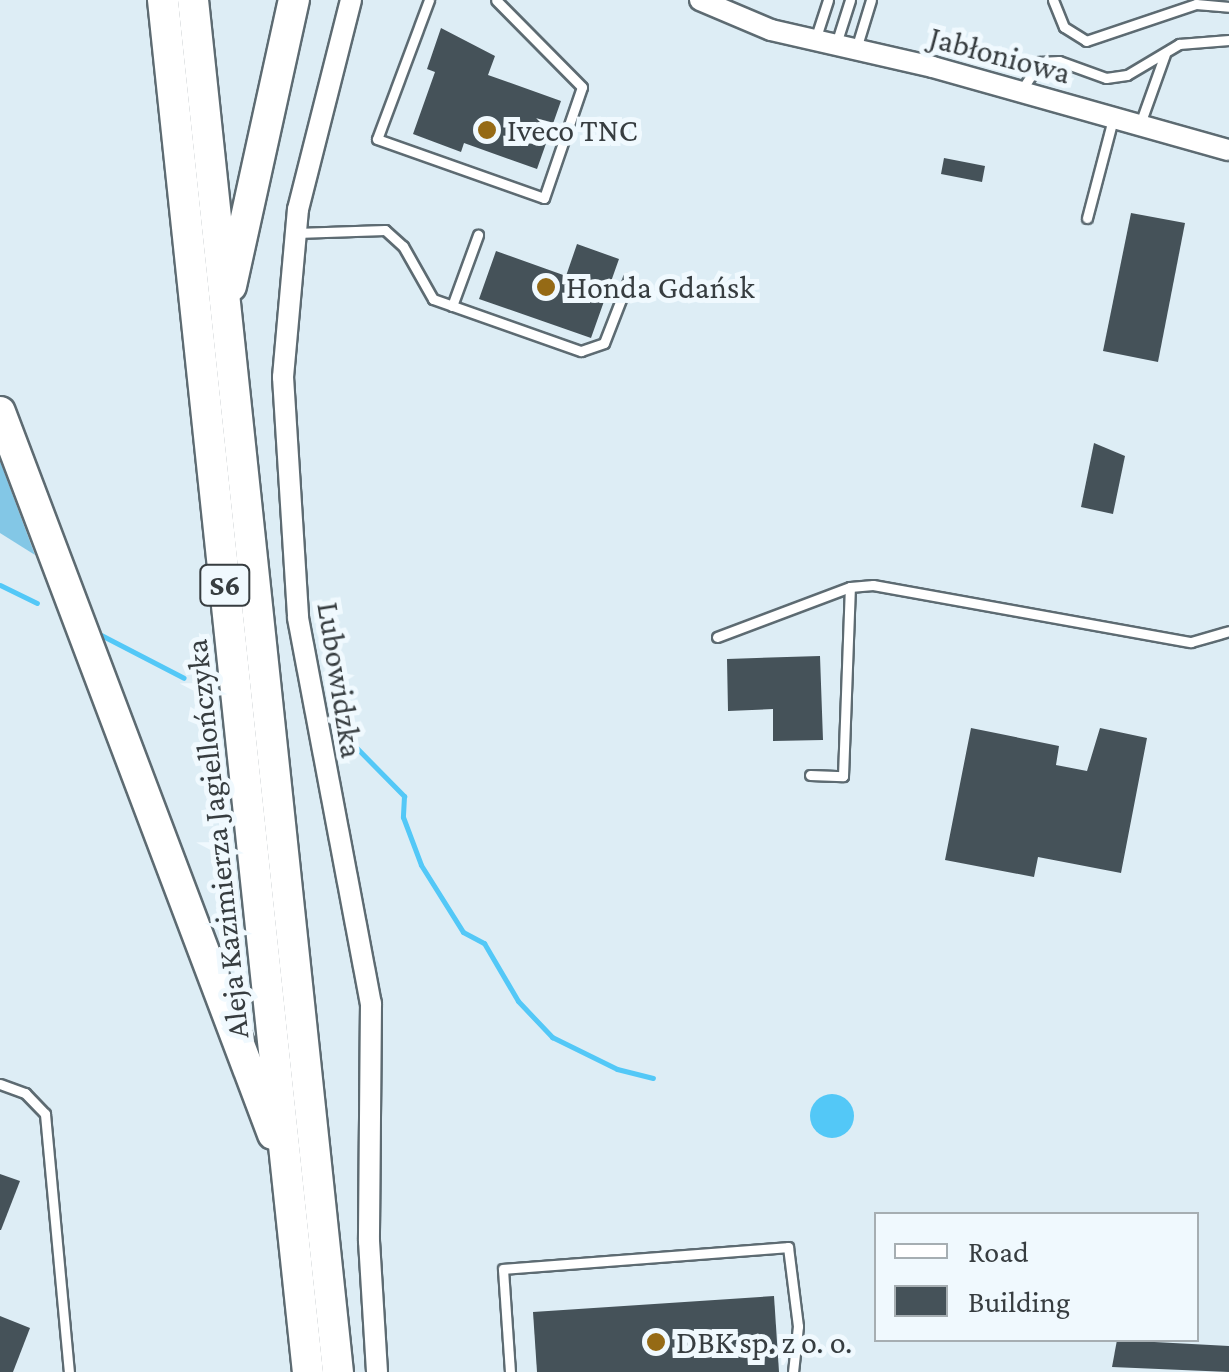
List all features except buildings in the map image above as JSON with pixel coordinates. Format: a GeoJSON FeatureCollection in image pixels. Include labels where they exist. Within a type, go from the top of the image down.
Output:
{"type":"FeatureCollection","features":[{"type":"Feature","properties":{"kind":"highway","name":"Aleja Kazimierza Jagiellończyka"},"geometry":{"type":"LineString","coordinates":[[163,0],[308,1372]]}},
{"type":"Feature","properties":{"kind":"highway","name":"Aleja Kazimierza Jagiellończyka"},"geometry":{"type":"LineString","coordinates":[[193,0],[338,1372]]}},
{"type":"Feature","properties":{"kind":"highway"},"geometry":{"type":"LineString","coordinates":[[226,304],[294,0]]}},
{"type":"Feature","properties":{"kind":"highway"},"geometry":{"type":"LineString","coordinates":[[0,412],[288,1170]]}},
{"type":"Feature","properties":{"kind":"street","name":"Lubowidzka"},"geometry":{"type":"LineString","coordinates":[[351,0],[295,232],[283,377],[291,548],[311,708],[348,864],[370,1003],[370,1242],[377,1372]]}},
{"type":"Feature","properties":{"kind":"street","name":"Jabłoniowa"},"geometry":{"type":"LineString","coordinates":[[700,0],[836,44],[1229,150]]}},
{"type":"Feature","properties":{"kind":"lane"},"geometry":{"type":"LineString","coordinates":[[428,0],[377,139],[544,198],[582,87],[496,0]]}},
{"type":"Feature","properties":{"kind":"lane"},"geometry":{"type":"LineString","coordinates":[[828,0],[836,44]]}},
{"type":"Feature","properties":{"kind":"lane"},"geometry":{"type":"LineString","coordinates":[[836,44],[850,0]]}},
{"type":"Feature","properties":{"kind":"lane"},"geometry":{"type":"LineString","coordinates":[[836,44],[871,0]]}},
{"type":"Feature","properties":{"kind":"lane"},"geometry":{"type":"LineString","coordinates":[[1053,0],[1064,27],[1086,41],[1102,41],[1196,4],[1229,7]]}},
{"type":"Feature","properties":{"kind":"lane"},"geometry":{"type":"LineString","coordinates":[[1021,91],[1040,62],[1058,61],[1106,78],[1127,75],[1196,39],[1229,40]]}},
{"type":"Feature","properties":{"kind":"lane"},"geometry":{"type":"LineString","coordinates":[[1140,124],[1165,54]]}},
{"type":"Feature","properties":{"kind":"lane"},"geometry":{"type":"LineString","coordinates":[[1087,218],[1114,117]]}},
{"type":"Feature","properties":{"kind":"lane"},"geometry":{"type":"LineString","coordinates":[[190,262],[210,157]]}},
{"type":"Feature","properties":{"kind":"lane"},"geometry":{"type":"LineString","coordinates":[[179,160],[221,259]]}},
{"type":"Feature","properties":{"kind":"lane"},"geometry":{"type":"LineString","coordinates":[[295,232],[385,230],[403,246],[430,296],[581,351],[597,349],[628,279]]}},
{"type":"Feature","properties":{"kind":"lane"},"geometry":{"type":"LineString","coordinates":[[452,306],[478,235]]}},
{"type":"Feature","properties":{"kind":"lane"},"geometry":{"type":"LineString","coordinates":[[717,637],[850,587],[873,585],[1191,642],[1229,630]]}},
{"type":"Feature","properties":{"kind":"lane"},"geometry":{"type":"LineString","coordinates":[[810,775],[843,776],[850,587]]}},
{"type":"Feature","properties":{"kind":"lane"},"geometry":{"type":"LineString","coordinates":[[0,1084],[24,1093],[45,1114],[69,1372]]}},
{"type":"Feature","properties":{"kind":"lane"},"geometry":{"type":"LineString","coordinates":[[510,1372],[503,1268],[788,1247],[798,1326],[793,1372]]}},
{"type":"Feature","properties":{"kind":"shaded area"},"geometry":{"type":"Polygon","coordinates":[[[0,461],[35,555],[0,533],[0,461]]]}},
{"type":"Feature","properties":{"kind":"shaded area"},"geometry":{"type":"Polygon","coordinates":[[[832,1094],[848,1100],[854,1116],[848,1132],[832,1138],[816,1132],[810,1116],[816,1100],[832,1094]]]}},
{"type":"Feature","properties":{"kind":"waterway"},"geometry":{"type":"LineString","coordinates":[[0,585],[37,603]]}},
{"type":"Feature","properties":{"kind":"waterway"},"geometry":{"type":"LineString","coordinates":[[101,635],[184,678]]}},
{"type":"Feature","properties":{"kind":"waterway"},"geometry":{"type":"LineString","coordinates":[[344,735],[404,796],[403,817],[421,865],[463,932],[484,943],[518,1001],[552,1037],[617,1069],[653,1078]]}},
{"type":"Feature","properties":{"kind":"place","name":"Iveco TNC"},"geometry":{"type":"Point","coordinates":[487,130]}},
{"type":"Feature","properties":{"kind":"place","name":"Honda Gdańsk"},"geometry":{"type":"Point","coordinates":[546,287]}},
{"type":"Feature","properties":{"kind":"place","name":"DBK sp. z o. o."},"geometry":{"type":"Point","coordinates":[656,1342]}}]}
